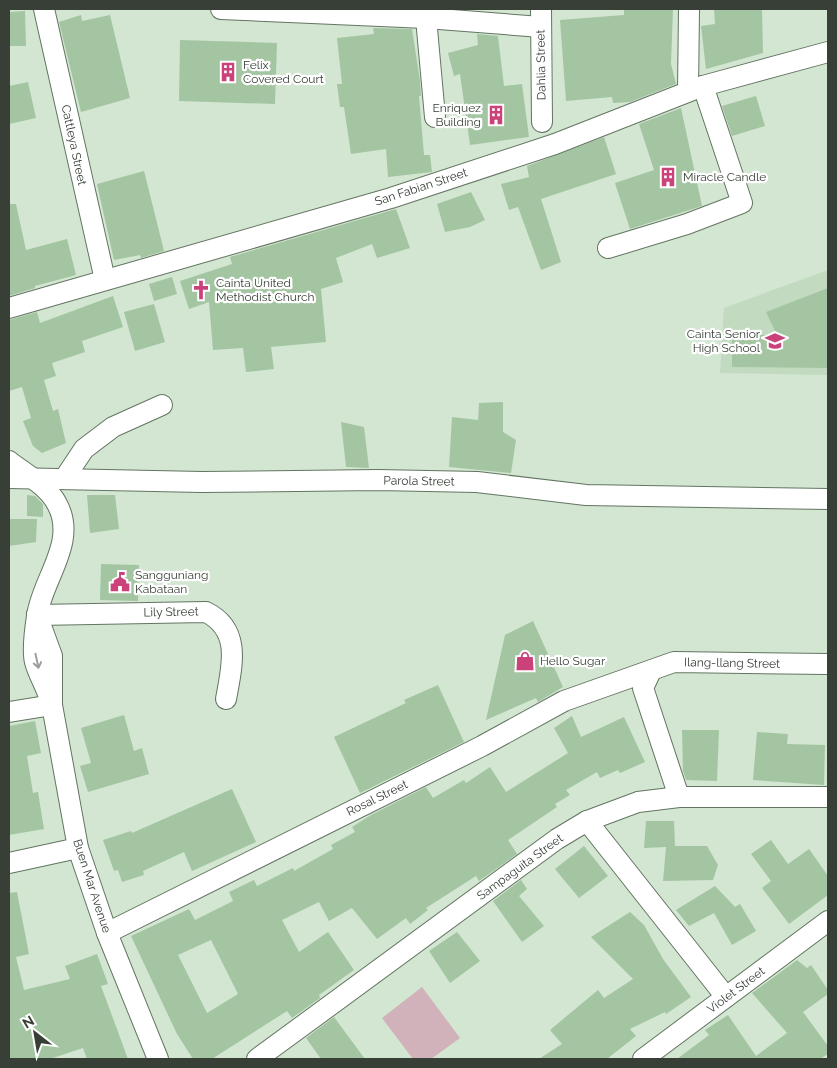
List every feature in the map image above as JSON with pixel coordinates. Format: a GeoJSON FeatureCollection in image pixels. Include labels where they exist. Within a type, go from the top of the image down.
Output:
{"type":"FeatureCollection","features":[{"type":"Feature","properties":{"kind":"street","name":"Cattleya Street"},"geometry":{"type":"LineString","coordinates":[[44,9],[105,280]]}},
{"type":"Feature","properties":{"kind":"street"},"geometry":{"type":"LineString","coordinates":[[221,9],[426,18],[541,18]]}},
{"type":"Feature","properties":{"kind":"street"},"geometry":{"type":"LineString","coordinates":[[608,248],[687,224],[742,203],[696,89],[689,9]]}},
{"type":"Feature","properties":{"kind":"street"},"geometry":{"type":"LineString","coordinates":[[426,18],[436,117]]}},
{"type":"Feature","properties":{"kind":"street","name":"Dahlia Street"},"geometry":{"type":"LineString","coordinates":[[541,18],[542,122]]}},
{"type":"Feature","properties":{"kind":"street","name":"San Fabian Street"},"geometry":{"type":"LineString","coordinates":[[9,308],[392,198],[555,144],[696,89],[828,52]]}},
{"type":"Feature","properties":{"kind":"street"},"geometry":{"type":"LineString","coordinates":[[64,479],[84,449],[106,433],[162,405]]}},
{"type":"Feature","properties":{"kind":"street","name":"Buen Mar Avenue"},"geometry":{"type":"LineString","coordinates":[[9,461],[31,478],[56,502],[62,515],[64,531],[60,552],[37,615],[35,660],[52,705],[78,848],[107,933],[158,1059]]}},
{"type":"Feature","properties":{"kind":"street","name":"Parola Street"},"geometry":{"type":"LineString","coordinates":[[9,478],[202,482],[378,480],[477,482],[586,495],[828,499]]}},
{"type":"Feature","properties":{"kind":"street","name":"Lily Street"},"geometry":{"type":"LineString","coordinates":[[37,615],[206,612],[218,620],[230,636],[233,661],[226,699]]}},
{"type":"Feature","properties":{"kind":"street","name":"Ilang-llang Street"},"geometry":{"type":"LineString","coordinates":[[651,671],[674,662],[828,664]]}},
{"type":"Feature","properties":{"kind":"street"},"geometry":{"type":"LineString","coordinates":[[651,671],[643,688],[678,797]]}},
{"type":"Feature","properties":{"kind":"street","name":"Rosal Street"},"geometry":{"type":"LineString","coordinates":[[107,933],[482,746],[564,701],[651,671]]}},
{"type":"Feature","properties":{"kind":"street"},"geometry":{"type":"LineString","coordinates":[[9,712],[52,705]]}},
{"type":"Feature","properties":{"kind":"street","name":"Sampaguita Street"},"geometry":{"type":"LineString","coordinates":[[257,1059],[558,839],[587,821],[638,802],[678,797],[828,797]]}},
{"type":"Feature","properties":{"kind":"street"},"geometry":{"type":"LineString","coordinates":[[587,821],[726,997]]}},
{"type":"Feature","properties":{"kind":"street"},"geometry":{"type":"LineString","coordinates":[[9,863],[78,848]]}},
{"type":"Feature","properties":{"kind":"street","name":"Violet Street"},"geometry":{"type":"LineString","coordinates":[[644,1059],[828,921]]}},
{"type":"Feature","properties":{"kind":"shaded area","name":"Cainta Senior High School"},"geometry":{"type":"Polygon","coordinates":[[[828,270],[828,375],[720,373],[724,308],[828,270]]]}},
{"type":"Feature","properties":{"kind":"shaded area"},"geometry":{"type":"Polygon","coordinates":[[[422,987],[460,1038],[431,1059],[413,1059],[382,1018],[422,987]]]}},
{"type":"Feature","properties":{"kind":"building"},"geometry":{"type":"Polygon","coordinates":[[[624,9],[673,9],[671,64],[676,84],[630,102],[613,103],[612,97],[566,101],[560,20],[624,15],[624,9]]]}},
{"type":"Feature","properties":{"kind":"building"},"geometry":{"type":"Polygon","coordinates":[[[714,9],[762,9],[763,53],[706,69],[701,26],[715,24],[714,9]]]}},
{"type":"Feature","properties":{"kind":"building"},"geometry":{"type":"Polygon","coordinates":[[[25,11],[26,46],[9,46],[9,12],[25,11]]]}},
{"type":"Feature","properties":{"kind":"building"},"geometry":{"type":"Polygon","coordinates":[[[81,15],[82,21],[110,15],[130,98],[81,112],[59,22],[81,15]]]}},
{"type":"Feature","properties":{"kind":"building"},"geometry":{"type":"Polygon","coordinates":[[[373,28],[412,29],[420,81],[421,96],[419,96],[424,155],[430,155],[432,172],[388,177],[386,149],[351,154],[344,107],[340,107],[337,84],[342,84],[337,38],[374,34],[373,28]]]}},
{"type":"Feature","properties":{"kind":"building"},"geometry":{"type":"Polygon","coordinates":[[[477,34],[498,36],[504,86],[522,84],[529,137],[470,145],[460,74],[454,76],[448,53],[478,45],[477,34]]]}},
{"type":"Feature","properties":{"kind":"building","name":"Felix Covered Court"},"geometry":{"type":"Polygon","coordinates":[[[180,40],[277,43],[275,104],[179,101],[180,40]]]}},
{"type":"Feature","properties":{"kind":"building"},"geometry":{"type":"Polygon","coordinates":[[[28,82],[36,118],[9,124],[9,86],[28,82]]]}},
{"type":"Feature","properties":{"kind":"building"},"geometry":{"type":"Polygon","coordinates":[[[756,96],[765,126],[732,136],[722,106],[756,96]]]}},
{"type":"Feature","properties":{"kind":"building","name":"Miracle Candle"},"geometry":{"type":"Polygon","coordinates":[[[681,108],[702,206],[630,229],[615,183],[654,170],[639,124],[681,108]]]}},
{"type":"Feature","properties":{"kind":"building"},"geometry":{"type":"Polygon","coordinates":[[[604,137],[616,174],[541,199],[561,262],[541,270],[518,207],[509,210],[501,184],[529,177],[527,166],[604,137]]]}},
{"type":"Feature","properties":{"kind":"building"},"geometry":{"type":"Polygon","coordinates":[[[144,171],[164,251],[141,258],[140,255],[114,260],[97,184],[144,171]]]}},
{"type":"Feature","properties":{"kind":"building"},"geometry":{"type":"Polygon","coordinates":[[[471,192],[485,220],[470,227],[445,232],[437,204],[471,192]]]}},
{"type":"Feature","properties":{"kind":"building"},"geometry":{"type":"Polygon","coordinates":[[[9,204],[16,204],[26,250],[67,239],[76,275],[35,286],[35,288],[9,296],[9,204]]]}},
{"type":"Feature","properties":{"kind":"building"},"geometry":{"type":"Polygon","coordinates":[[[396,209],[410,248],[377,258],[372,244],[336,258],[343,282],[321,289],[326,342],[271,347],[274,369],[246,372],[243,348],[213,350],[209,302],[189,309],[180,281],[232,264],[230,257],[396,209]]]}},
{"type":"Feature","properties":{"kind":"building"},"geometry":{"type":"Polygon","coordinates":[[[172,277],[177,294],[154,301],[149,284],[172,277]]]}},
{"type":"Feature","properties":{"kind":"building"},"geometry":{"type":"Polygon","coordinates":[[[828,288],[828,368],[732,367],[732,335],[777,335],[766,312],[828,288]]]}},
{"type":"Feature","properties":{"kind":"building"},"geometry":{"type":"Polygon","coordinates":[[[113,296],[123,327],[82,341],[85,352],[52,363],[56,376],[44,380],[53,411],[58,409],[66,443],[42,453],[33,446],[23,421],[31,418],[22,387],[9,391],[9,320],[37,312],[40,323],[113,296]]]}},
{"type":"Feature","properties":{"kind":"building"},"geometry":{"type":"Polygon","coordinates":[[[154,304],[165,342],[135,351],[124,312],[154,304]]]}},
{"type":"Feature","properties":{"kind":"building"},"geometry":{"type":"Polygon","coordinates":[[[503,402],[503,432],[516,440],[511,473],[449,467],[452,417],[478,420],[479,403],[503,402]]]}},
{"type":"Feature","properties":{"kind":"building"},"geometry":{"type":"Polygon","coordinates":[[[341,422],[364,427],[369,468],[346,467],[341,422]]]}},
{"type":"Feature","properties":{"kind":"building"},"geometry":{"type":"Polygon","coordinates":[[[27,495],[35,496],[43,504],[43,517],[27,516],[27,495]]]}},
{"type":"Feature","properties":{"kind":"building"},"geometry":{"type":"Polygon","coordinates":[[[87,495],[115,495],[119,529],[90,533],[87,495]]]}},
{"type":"Feature","properties":{"kind":"building"},"geometry":{"type":"Polygon","coordinates":[[[9,519],[37,519],[36,542],[9,546],[9,519]]]}},
{"type":"Feature","properties":{"kind":"building","name":"Sangguniang Kabataan"},"geometry":{"type":"Polygon","coordinates":[[[101,564],[139,565],[138,601],[100,600],[101,564]]]}},
{"type":"Feature","properties":{"kind":"building","name":"Hello Sugar"},"geometry":{"type":"Polygon","coordinates":[[[533,621],[563,687],[538,702],[536,698],[486,720],[505,635],[533,621]]]}},
{"type":"Feature","properties":{"kind":"building"},"geometry":{"type":"Polygon","coordinates":[[[438,685],[464,742],[360,793],[334,737],[406,703],[404,700],[438,685]]]}},
{"type":"Feature","properties":{"kind":"building"},"geometry":{"type":"Polygon","coordinates":[[[124,715],[134,751],[142,748],[149,774],[88,792],[80,766],[91,763],[81,728],[124,715]]]}},
{"type":"Feature","properties":{"kind":"building"},"geometry":{"type":"Polygon","coordinates":[[[572,716],[581,737],[624,717],[645,762],[620,773],[618,770],[600,778],[597,772],[566,790],[570,795],[555,804],[557,807],[508,840],[517,854],[479,881],[476,876],[426,908],[428,910],[410,924],[406,918],[377,939],[352,908],[329,921],[319,902],[282,920],[299,952],[328,932],[354,970],[319,995],[320,998],[292,1018],[287,1011],[212,1059],[193,1059],[177,1034],[131,936],[189,909],[195,920],[233,901],[229,892],[254,880],[257,886],[293,868],[294,871],[333,849],[331,845],[355,832],[352,827],[371,815],[426,787],[433,798],[464,780],[466,783],[490,767],[506,792],[568,753],[554,728],[572,716]],[[211,940],[178,955],[207,1013],[238,994],[211,940]]]}},
{"type":"Feature","properties":{"kind":"building"},"geometry":{"type":"Polygon","coordinates":[[[35,721],[41,753],[27,756],[33,793],[38,792],[44,829],[9,835],[9,726],[35,721]]]}},
{"type":"Feature","properties":{"kind":"building"},"geometry":{"type":"Polygon","coordinates":[[[682,730],[719,730],[717,781],[686,780],[683,771],[682,730]]]}},
{"type":"Feature","properties":{"kind":"building"},"geometry":{"type":"Polygon","coordinates":[[[757,732],[788,734],[787,744],[825,745],[824,785],[753,780],[757,732]]]}},
{"type":"Feature","properties":{"kind":"building"},"geometry":{"type":"Polygon","coordinates":[[[232,789],[256,842],[192,871],[184,852],[143,871],[144,875],[122,882],[118,870],[114,871],[103,840],[131,831],[132,833],[232,789]]]}},
{"type":"Feature","properties":{"kind":"building"},"geometry":{"type":"Polygon","coordinates":[[[646,821],[674,821],[675,846],[707,846],[718,865],[713,880],[663,881],[666,847],[644,848],[646,821]]]}},
{"type":"Feature","properties":{"kind":"building"},"geometry":{"type":"Polygon","coordinates":[[[771,840],[788,864],[809,849],[828,876],[828,895],[789,924],[762,888],[771,881],[751,854],[771,840]]]}},
{"type":"Feature","properties":{"kind":"building"},"geometry":{"type":"Polygon","coordinates":[[[584,846],[608,876],[579,898],[555,869],[584,846]]]}},
{"type":"Feature","properties":{"kind":"building"},"geometry":{"type":"Polygon","coordinates":[[[521,880],[527,889],[519,896],[544,926],[522,942],[493,901],[521,880]]]}},
{"type":"Feature","properties":{"kind":"building"},"geometry":{"type":"Polygon","coordinates":[[[715,886],[735,907],[740,904],[756,931],[732,945],[714,913],[689,926],[676,910],[715,886]]]}},
{"type":"Feature","properties":{"kind":"building"},"geometry":{"type":"Polygon","coordinates":[[[17,892],[29,954],[16,957],[24,990],[70,979],[65,966],[97,954],[108,984],[101,986],[128,1059],[87,1059],[83,1048],[50,1059],[9,1059],[9,893],[17,892]]]}},
{"type":"Feature","properties":{"kind":"building"},"geometry":{"type":"Polygon","coordinates":[[[630,912],[644,925],[663,959],[691,997],[666,1014],[665,1012],[630,1029],[636,1036],[607,1059],[539,1059],[562,1044],[550,1030],[598,990],[604,998],[633,979],[591,937],[630,912]]]}},
{"type":"Feature","properties":{"kind":"building"},"geometry":{"type":"Polygon","coordinates":[[[457,932],[480,961],[450,983],[429,951],[457,932]]]}},
{"type":"Feature","properties":{"kind":"building"},"geometry":{"type":"Polygon","coordinates":[[[797,960],[807,968],[811,965],[828,990],[828,994],[803,1012],[828,1046],[828,1054],[820,1059],[677,1059],[709,1035],[705,1030],[728,1015],[756,1056],[787,1033],[752,993],[797,960]]]}},
{"type":"Feature","properties":{"kind":"building"},"geometry":{"type":"Polygon","coordinates":[[[334,1017],[365,1059],[321,1059],[306,1038],[334,1017]]]}},
{"type":"Feature","properties":{"kind":"place","name":"Felix Covered Court"},"geometry":{"type":"Point","coordinates":[228,72]}},
{"type":"Feature","properties":{"kind":"place","name":"Enriquez Building"},"geometry":{"type":"Point","coordinates":[496,115]}},
{"type":"Feature","properties":{"kind":"place","name":"Miracle Candle"},"geometry":{"type":"Point","coordinates":[668,177]}},
{"type":"Feature","properties":{"kind":"place","name":"Cainta United Methodist Church"},"geometry":{"type":"Point","coordinates":[201,290]}},
{"type":"Feature","properties":{"kind":"place","name":"Cainta Senior High School"},"geometry":{"type":"Point","coordinates":[775,341]}},
{"type":"Feature","properties":{"kind":"place","name":"Sangguniang Kabataan"},"geometry":{"type":"Point","coordinates":[120,582]}},
{"type":"Feature","properties":{"kind":"place","name":"Hello Sugar"},"geometry":{"type":"Point","coordinates":[525,661]}}]}
